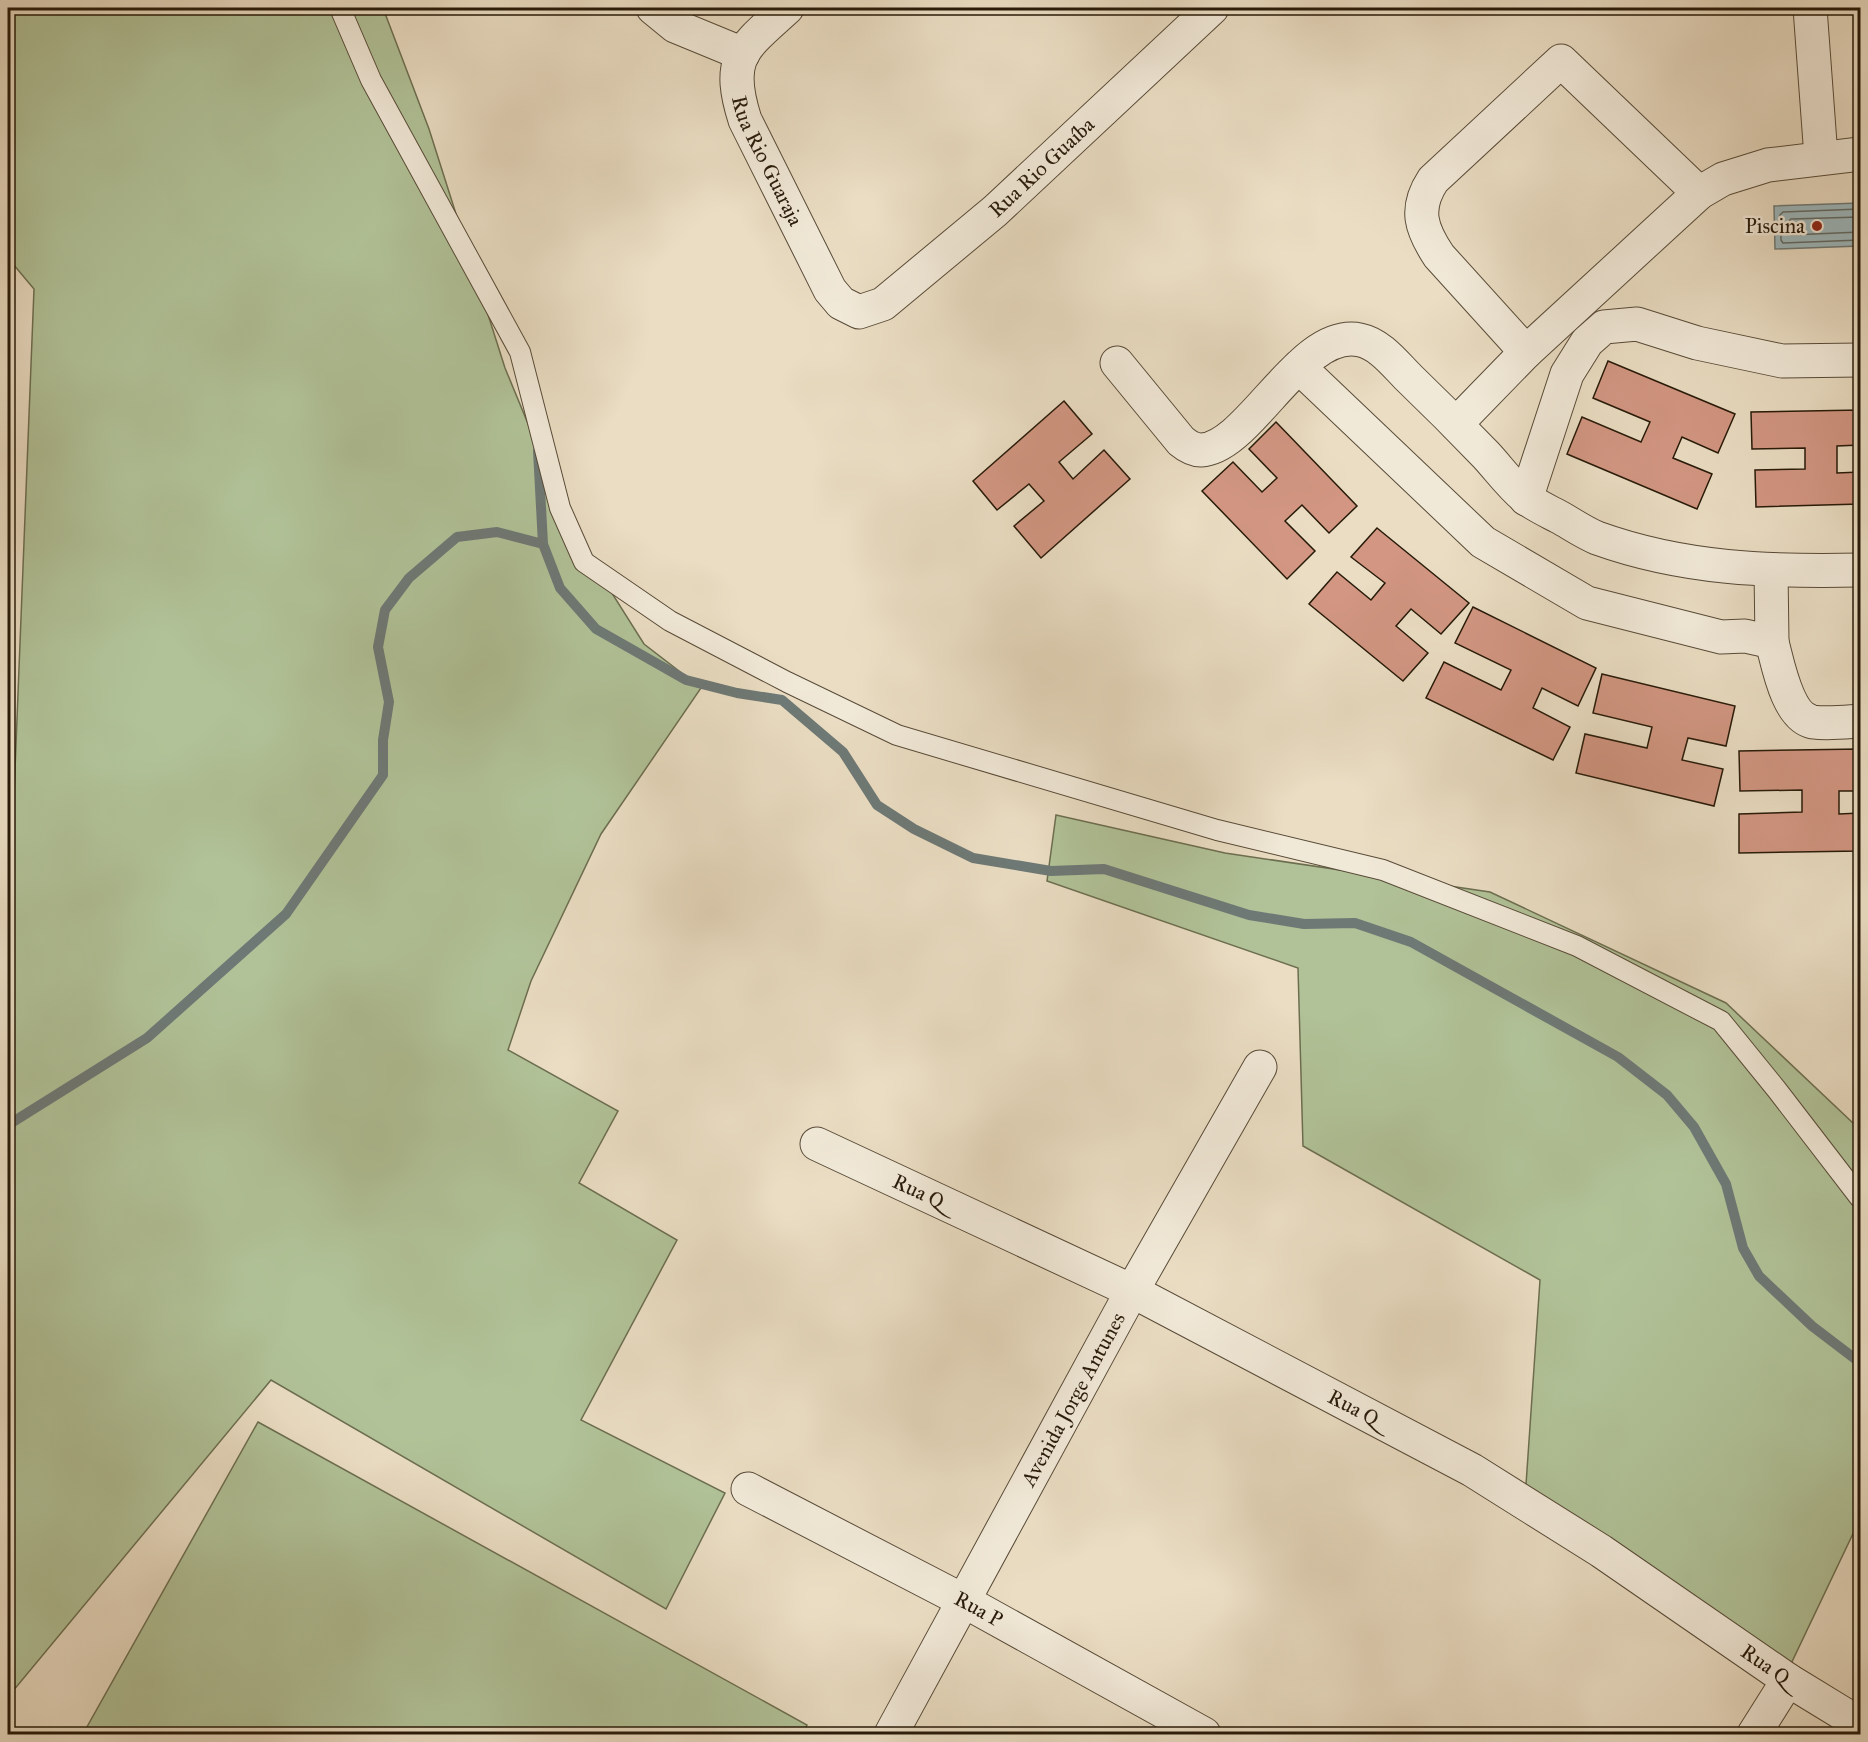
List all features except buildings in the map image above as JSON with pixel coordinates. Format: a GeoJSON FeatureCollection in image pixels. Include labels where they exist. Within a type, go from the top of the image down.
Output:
{"type":"FeatureCollection","features":[{"type":"Feature","properties":{"kind":"street"},"geometry":{"type":"LineString","coordinates":[[653,8],[675,26],[742,54],[750,43],[788,8]]}},
{"type":"Feature","properties":{"kind":"street","name":"Rua Rio Guaíba"},"geometry":{"type":"LineString","coordinates":[[859,312],[883,304],[995,210],[1212,8]]}},
{"type":"Feature","properties":{"kind":"street"},"geometry":{"type":"LineString","coordinates":[[1810,8],[1821,158]]}},
{"type":"Feature","properties":{"kind":"street","name":"Rua Rio Guaraja"},"geometry":{"type":"LineString","coordinates":[[742,54],[736,66],[736,80],[738,98],[745,120],[830,290],[841,303],[859,312]]}},
{"type":"Feature","properties":{"kind":"street"},"geometry":{"type":"LineString","coordinates":[[1526,352],[1439,256],[1421,224],[1422,204],[1425,192],[1433,180],[1561,61],[1699,193]]}},
{"type":"Feature","properties":{"kind":"street"},"geometry":{"type":"LineString","coordinates":[[1456,424],[1526,352],[1699,193],[1744,171],[1768,165],[1860,154]]}},
{"type":"Feature","properties":{"kind":"street"},"geometry":{"type":"LineString","coordinates":[[1526,499],[1567,374],[1587,342],[1604,327],[1637,324],[1697,343],[1782,361],[1860,360]]}},
{"type":"Feature","properties":{"kind":"street"},"geometry":{"type":"LineString","coordinates":[[1117,363],[1181,441],[1190,448],[1201,450],[1212,448],[1235,432],[1299,367],[1334,343],[1346,339],[1365,341],[1390,358],[1526,499],[1595,537],[1667,558],[1748,570],[1860,570]]}},
{"type":"Feature","properties":{"kind":"street"},"geometry":{"type":"LineString","coordinates":[[1299,367],[1484,542],[1587,603],[1721,637],[1745,636],[1772,642]]}},
{"type":"Feature","properties":{"kind":"street"},"geometry":{"type":"LineString","coordinates":[[1771,570],[1772,642],[1793,707],[1801,717],[1813,722],[1860,722]]}},
{"type":"Feature","properties":{"kind":"street","name":"Avenida Jorge Antunes"},"geometry":{"type":"LineString","coordinates":[[891,1734],[1132,1291],[1260,1067]]}},
{"type":"Feature","properties":{"kind":"street","name":"Rua Q"},"geometry":{"type":"LineString","coordinates":[[817,1144],[1132,1291],[1472,1470],[1601,1551],[1788,1680],[1860,1724]]}},
{"type":"Feature","properties":{"kind":"street","name":"Rua P"},"geometry":{"type":"LineString","coordinates":[[748,1489],[964,1601],[1204,1734]]}},
{"type":"Feature","properties":{"kind":"street"},"geometry":{"type":"LineString","coordinates":[[1754,1734],[1788,1680]]}},
{"type":"Feature","properties":{"kind":"lane"},"geometry":{"type":"LineString","coordinates":[[340,8],[371,80],[520,352],[560,508],[584,562],[670,621],[787,682],[897,735],[1217,830],[1383,870],[1577,946],[1721,1021],[1778,1090],[1860,1198]]}},
{"type":"Feature","properties":{"kind":"green space"},"geometry":{"type":"Polygon","coordinates":[[[8,8],[383,8],[429,129],[505,368],[572,530],[644,644],[701,688],[601,834],[531,981],[508,1050],[618,1111],[579,1183],[677,1240],[581,1420],[725,1493],[666,1609],[271,1380],[8,1697],[8,799],[14,795],[34,289],[8,258],[8,8]]]}},
{"type":"Feature","properties":{"kind":"green space"},"geometry":{"type":"Polygon","coordinates":[[[1056,815],[1225,853],[1490,892],[1726,1003],[1854,1124],[1860,1132],[1860,1519],[1789,1668],[1524,1514],[1540,1280],[1303,1146],[1298,968],[1047,881],[1056,815]]]}},
{"type":"Feature","properties":{"kind":"green space"},"geometry":{"type":"Polygon","coordinates":[[[258,1422],[807,1725],[802,1734],[83,1734],[258,1422]]]}},
{"type":"Feature","properties":{"kind":"water","name":"Piscina"},"geometry":{"type":"Polygon","coordinates":[[[1860,203],[1860,246],[1775,249],[1774,206],[1860,203]]]}},
{"type":"Feature","properties":{"kind":"waterway"},"geometry":{"type":"LineString","coordinates":[[538,451],[543,544],[560,588],[596,629],[686,680],[737,693],[782,700],[843,752],[877,805],[914,829],[973,858],[1051,871],[1104,869],[1249,915],[1304,924],[1355,923],[1411,942],[1618,1057],[1667,1095],[1694,1127],[1726,1184],[1743,1248],[1759,1276],[1812,1326],[1854,1358],[1860,1360]]}},
{"type":"Feature","properties":{"kind":"waterway"},"geometry":{"type":"LineString","coordinates":[[8,1125],[147,1038],[286,914],[383,775],[383,740],[389,702],[378,647],[385,610],[409,578],[457,537],[497,532],[543,544]]}},
{"type":"Feature","properties":{"kind":"place","name":"Piscina"},"geometry":{"type":"Point","coordinates":[1817,226]}}]}
